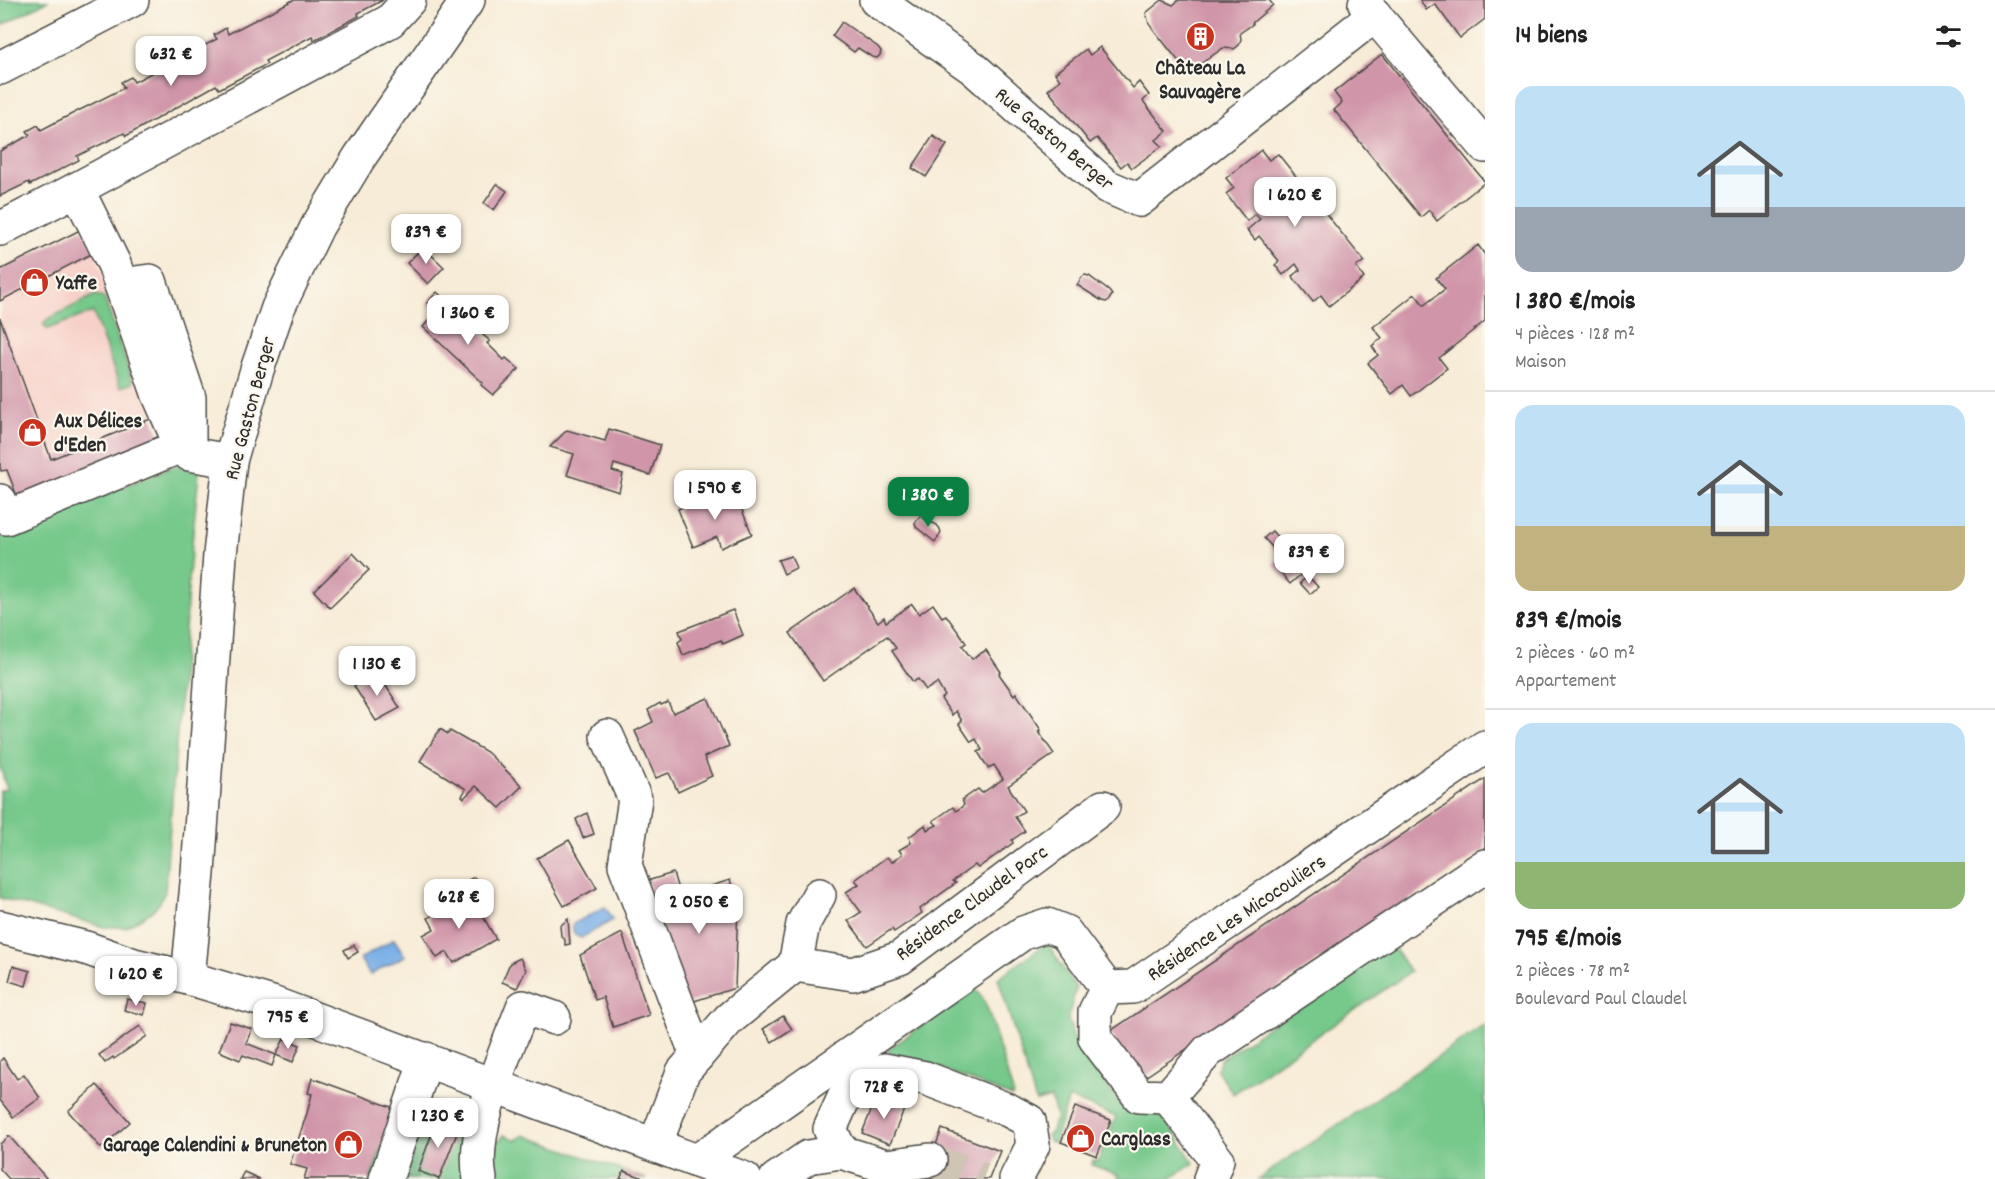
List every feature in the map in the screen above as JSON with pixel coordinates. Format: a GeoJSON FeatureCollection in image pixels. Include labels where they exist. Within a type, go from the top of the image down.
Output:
{"type":"FeatureCollection","features":[{"type":"Feature","properties":{"kind":"street"},"geometry":{"type":"LineString","coordinates":[[0,68],[132,0]]}},
{"type":"Feature","properties":{"kind":"street"},"geometry":{"type":"LineString","coordinates":[[0,229],[390,21],[409,0]]}},
{"type":"Feature","properties":{"kind":"street","name":"Rue Gaston Berger"},"geometry":{"type":"LineString","coordinates":[[188,978],[200,849],[220,555],[230,461],[257,370],[279,308],[317,227],[359,158],[468,0]]}},
{"type":"Feature","properties":{"kind":"street","name":"Rue Gaston Berger"},"geometry":{"type":"LineString","coordinates":[[876,0],[973,68],[1106,186],[1139,200],[1371,8]]}},
{"type":"Feature","properties":{"kind":"street"},"geometry":{"type":"LineString","coordinates":[[1371,8],[1485,146]]}},
{"type":"Feature","properties":{"kind":"street"},"geometry":{"type":"LineString","coordinates":[[77,189],[114,264],[136,283],[158,393],[185,450]]}},
{"type":"Feature","properties":{"kind":"street"},"geometry":{"type":"LineString","coordinates":[[0,501],[6,518],[185,450],[230,461]]}},
{"type":"Feature","properties":{"kind":"street"},"geometry":{"type":"LineString","coordinates":[[607,736],[635,799],[625,865],[697,1056]]}},
{"type":"Feature","properties":{"kind":"street","name":"Résidence Les Micocouliers"},"geometry":{"type":"LineString","coordinates":[[1107,988],[1133,987],[1485,747]]}},
{"type":"Feature","properties":{"kind":"street","name":"Résidence Claudel Parc"},"geometry":{"type":"LineString","coordinates":[[795,965],[853,974],[900,958],[1103,807]]}},
{"type":"Feature","properties":{"kind":"street"},"geometry":{"type":"LineString","coordinates":[[1168,1097],[1208,1051],[1485,866]]}},
{"type":"Feature","properties":{"kind":"street"},"geometry":{"type":"LineString","coordinates":[[655,1145],[683,1072],[729,1019],[795,965],[803,924],[819,895]]}},
{"type":"Feature","properties":{"kind":"street"},"geometry":{"type":"LineString","coordinates":[[698,1161],[1023,933],[1047,925],[1065,932],[1107,988],[1095,1012],[1095,1038],[1139,1096],[1168,1097]]}},
{"type":"Feature","properties":{"kind":"street"},"geometry":{"type":"LineString","coordinates":[[0,927],[86,948],[134,965],[188,978],[272,1003],[745,1179]]}},
{"type":"Feature","properties":{"kind":"street"},"geometry":{"type":"LineString","coordinates":[[480,1179],[477,1166],[480,1132],[523,1007],[554,1018]]}},
{"type":"Feature","properties":{"kind":"street"},"geometry":{"type":"LineString","coordinates":[[386,1179],[426,1059]]}},
{"type":"Feature","properties":{"kind":"street"},"geometry":{"type":"LineString","coordinates":[[841,1152],[830,1129],[848,1089],[884,1070],[925,1077],[1029,1120],[1033,1145],[1016,1179]]}},
{"type":"Feature","properties":{"kind":"street"},"geometry":{"type":"LineString","coordinates":[[1168,1097],[1217,1160],[1210,1179]]}},
{"type":"Feature","properties":{"kind":"street"},"geometry":{"type":"LineString","coordinates":[[776,1179],[808,1157],[841,1152],[886,1166],[930,1160]]}},
{"type":"Feature","properties":{"kind":"shaded area"},"geometry":{"type":"Polygon","coordinates":[[[82,229],[95,252],[162,444],[19,501],[0,449],[0,270],[82,229]]]}},
{"type":"Feature","properties":{"kind":"green space"},"geometry":{"type":"Polygon","coordinates":[[[0,0],[49,0],[0,26],[0,0]]]}},
{"type":"Feature","properties":{"kind":"green space"},"geometry":{"type":"Polygon","coordinates":[[[95,295],[104,297],[133,383],[120,387],[93,312],[47,329],[43,324],[46,320],[95,295]]]}},
{"type":"Feature","properties":{"kind":"green space"},"geometry":{"type":"Polygon","coordinates":[[[177,465],[199,472],[165,892],[159,904],[150,913],[126,927],[104,927],[0,898],[0,791],[7,789],[0,767],[0,536],[177,465]]]}},
{"type":"Feature","properties":{"kind":"green space"},"geometry":{"type":"Polygon","coordinates":[[[1047,943],[1076,988],[1068,1019],[1075,1041],[1118,1101],[1136,1112],[1159,1114],[1172,1129],[1194,1163],[1170,1179],[1118,1179],[1119,1175],[1092,1165],[1093,1160],[1098,1161],[1116,1117],[1069,1098],[1054,1143],[1049,1141],[1047,1135],[1052,1132],[1052,1125],[1057,1119],[1051,1098],[1036,1102],[998,978],[1047,943]]]}},
{"type":"Feature","properties":{"kind":"green space"},"geometry":{"type":"Polygon","coordinates":[[[1391,943],[1410,972],[1233,1094],[1217,1070],[1221,1059],[1391,943]]]}},
{"type":"Feature","properties":{"kind":"green space"},"geometry":{"type":"Polygon","coordinates":[[[975,989],[987,1007],[1013,1093],[1012,1097],[927,1063],[890,1053],[888,1049],[975,989]]]}},
{"type":"Feature","properties":{"kind":"green space"},"geometry":{"type":"Polygon","coordinates":[[[1485,1025],[1485,1179],[1258,1179],[1281,1163],[1485,1025]]]}},
{"type":"Feature","properties":{"kind":"green space"},"geometry":{"type":"Polygon","coordinates":[[[401,1087],[443,1106],[416,1179],[370,1179],[401,1087]]]}},
{"type":"Feature","properties":{"kind":"green space"},"geometry":{"type":"Polygon","coordinates":[[[443,1106],[450,1108],[450,1112],[465,1121],[466,1126],[494,1141],[500,1140],[504,1135],[516,1140],[524,1135],[646,1179],[370,1179],[443,1106]]]}},
{"type":"Feature","properties":{"kind":"water"},"geometry":{"type":"Polygon","coordinates":[[[605,907],[613,920],[581,938],[575,934],[573,924],[605,907]]]}},
{"type":"Feature","properties":{"kind":"water"},"geometry":{"type":"Polygon","coordinates":[[[394,939],[405,956],[370,975],[360,959],[394,939]]]}},
{"type":"Feature","properties":{"kind":"building"},"geometry":{"type":"Polygon","coordinates":[[[293,0],[383,0],[358,13],[359,16],[314,40],[312,36],[265,61],[267,64],[219,89],[216,85],[126,136],[124,133],[77,156],[79,160],[30,185],[29,182],[0,196],[0,151],[30,135],[27,131],[38,125],[41,130],[124,88],[121,82],[131,77],[134,82],[217,39],[214,35],[226,28],[228,34],[293,0]]]}},
{"type":"Feature","properties":{"kind":"building","name":"Château La Sauvagère"},"geometry":{"type":"Polygon","coordinates":[[[1162,0],[1173,5],[1179,0],[1269,0],[1273,5],[1240,33],[1239,45],[1234,49],[1223,48],[1188,73],[1149,24],[1146,13],[1162,0]]]}},
{"type":"Feature","properties":{"kind":"building"},"geometry":{"type":"Polygon","coordinates":[[[1420,0],[1485,0],[1485,19],[1460,38],[1435,4],[1426,10],[1420,0]]]}},
{"type":"Feature","properties":{"kind":"building"},"geometry":{"type":"Polygon","coordinates":[[[842,22],[878,47],[881,51],[880,55],[877,58],[872,57],[858,48],[854,52],[832,36],[842,22]]]}},
{"type":"Feature","properties":{"kind":"building"},"geometry":{"type":"Polygon","coordinates":[[[1100,47],[1133,88],[1139,82],[1149,95],[1143,101],[1167,131],[1156,140],[1162,146],[1132,168],[1127,162],[1121,167],[1097,138],[1090,143],[1048,90],[1060,80],[1055,73],[1086,49],[1090,55],[1100,47]]]}},
{"type":"Feature","properties":{"kind":"building"},"geometry":{"type":"Polygon","coordinates":[[[1382,54],[1485,182],[1437,221],[1429,210],[1421,217],[1334,110],[1342,103],[1334,92],[1382,54]]]}},
{"type":"Feature","properties":{"kind":"building"},"geometry":{"type":"Polygon","coordinates":[[[933,136],[947,145],[926,177],[912,168],[933,136]]]}},
{"type":"Feature","properties":{"kind":"building"},"geometry":{"type":"Polygon","coordinates":[[[1261,150],[1269,160],[1278,154],[1364,261],[1356,267],[1364,278],[1329,306],[1321,295],[1313,302],[1292,276],[1300,270],[1296,264],[1283,275],[1275,265],[1279,261],[1259,236],[1255,240],[1247,230],[1260,219],[1255,214],[1247,221],[1226,194],[1234,188],[1226,178],[1261,150]]]}},
{"type":"Feature","properties":{"kind":"building"},"geometry":{"type":"Polygon","coordinates":[[[497,184],[507,191],[494,210],[484,203],[497,184]]]}},
{"type":"Feature","properties":{"kind":"building"},"geometry":{"type":"Polygon","coordinates":[[[82,229],[95,252],[0,301],[0,270],[82,229]]]}},
{"type":"Feature","properties":{"kind":"building"},"geometry":{"type":"Polygon","coordinates":[[[1478,245],[1485,255],[1485,321],[1439,358],[1447,368],[1411,396],[1403,385],[1392,394],[1368,363],[1378,355],[1372,346],[1382,338],[1373,327],[1415,294],[1424,305],[1445,289],[1436,278],[1478,245]]]}},
{"type":"Feature","properties":{"kind":"building"},"geometry":{"type":"Polygon","coordinates":[[[423,247],[444,267],[428,284],[407,263],[423,247]]]}},
{"type":"Feature","properties":{"kind":"building"},"geometry":{"type":"Polygon","coordinates":[[[1085,275],[1109,291],[1112,295],[1109,300],[1102,301],[1077,285],[1085,275]]]}},
{"type":"Feature","properties":{"kind":"building"},"geometry":{"type":"Polygon","coordinates":[[[437,292],[462,316],[461,318],[490,341],[487,343],[504,360],[506,358],[519,369],[493,395],[423,327],[436,312],[427,303],[437,292]]]}},
{"type":"Feature","properties":{"kind":"building"},"geometry":{"type":"Polygon","coordinates":[[[0,318],[51,459],[153,418],[162,444],[19,501],[7,470],[1,471],[0,467],[0,318]]]}},
{"type":"Feature","properties":{"kind":"building"},"geometry":{"type":"Polygon","coordinates":[[[609,429],[660,445],[650,475],[614,464],[612,471],[623,474],[619,492],[567,475],[574,454],[550,447],[567,430],[605,441],[609,429]]]}},
{"type":"Feature","properties":{"kind":"building"},"geometry":{"type":"Polygon","coordinates":[[[720,491],[725,503],[737,498],[752,534],[721,548],[717,537],[693,547],[678,509],[720,491]]]}},
{"type":"Feature","properties":{"kind":"building"},"geometry":{"type":"Polygon","coordinates":[[[920,516],[940,529],[941,533],[935,542],[916,527],[915,523],[920,516]]]}},
{"type":"Feature","properties":{"kind":"building"},"geometry":{"type":"Polygon","coordinates":[[[1272,531],[1306,570],[1290,584],[1273,564],[1281,557],[1264,538],[1272,531]]]}},
{"type":"Feature","properties":{"kind":"building"},"geometry":{"type":"Polygon","coordinates":[[[353,553],[369,570],[330,608],[314,591],[353,553]]]}},
{"type":"Feature","properties":{"kind":"building"},"geometry":{"type":"Polygon","coordinates":[[[791,556],[796,568],[784,574],[778,560],[791,556]]]}},
{"type":"Feature","properties":{"kind":"building"},"geometry":{"type":"Polygon","coordinates":[[[1308,576],[1318,587],[1310,594],[1300,583],[1308,576]]]}},
{"type":"Feature","properties":{"kind":"building"},"geometry":{"type":"Polygon","coordinates":[[[854,588],[878,622],[884,617],[886,622],[912,604],[919,614],[933,604],[942,617],[946,615],[966,643],[962,646],[972,659],[986,650],[1001,672],[999,674],[1014,695],[1016,693],[1041,730],[1038,731],[1054,754],[1008,786],[1024,811],[1015,817],[1025,831],[1012,840],[1013,843],[978,868],[975,865],[953,881],[956,883],[920,909],[922,913],[894,932],[892,929],[867,946],[848,921],[861,912],[846,892],[859,884],[855,880],[887,857],[892,862],[902,854],[899,850],[911,843],[909,837],[925,825],[927,830],[937,825],[933,821],[953,807],[956,811],[964,805],[962,800],[978,789],[982,793],[1003,779],[994,765],[988,768],[978,752],[982,750],[976,739],[971,742],[959,724],[962,721],[956,711],[952,715],[941,699],[945,696],[937,683],[926,690],[918,679],[913,682],[892,651],[896,648],[887,636],[823,681],[790,633],[854,588]]]}},
{"type":"Feature","properties":{"kind":"building"},"geometry":{"type":"Polygon","coordinates":[[[733,610],[743,635],[723,644],[721,640],[683,655],[678,642],[682,639],[679,631],[733,610]]]}},
{"type":"Feature","properties":{"kind":"building"},"geometry":{"type":"Polygon","coordinates":[[[377,672],[400,708],[376,721],[354,686],[377,672]]]}},
{"type":"Feature","properties":{"kind":"building"},"geometry":{"type":"Polygon","coordinates":[[[708,698],[729,746],[704,757],[712,776],[678,792],[669,773],[656,778],[635,731],[653,722],[648,710],[660,703],[661,705],[668,702],[673,713],[708,698]]]}},
{"type":"Feature","properties":{"kind":"building"},"geometry":{"type":"Polygon","coordinates":[[[440,729],[448,734],[450,731],[487,752],[522,786],[500,808],[476,786],[464,798],[462,796],[466,789],[420,761],[440,729]]]}},
{"type":"Feature","properties":{"kind":"building"},"geometry":{"type":"Polygon","coordinates":[[[1485,779],[1485,849],[1142,1079],[1109,1032],[1485,779]]]}},
{"type":"Feature","properties":{"kind":"building"},"geometry":{"type":"Polygon","coordinates":[[[587,813],[594,834],[583,838],[576,819],[587,813]]]}},
{"type":"Feature","properties":{"kind":"building"},"geometry":{"type":"Polygon","coordinates":[[[569,840],[597,888],[564,906],[537,858],[569,840]]]}},
{"type":"Feature","properties":{"kind":"building"},"geometry":{"type":"Polygon","coordinates":[[[673,873],[680,896],[730,880],[738,905],[735,988],[685,1004],[647,881],[673,873]]]}},
{"type":"Feature","properties":{"kind":"building"},"geometry":{"type":"Polygon","coordinates":[[[474,877],[479,885],[470,890],[465,882],[474,877]]]}},
{"type":"Feature","properties":{"kind":"building"},"geometry":{"type":"Polygon","coordinates":[[[470,894],[496,939],[454,963],[447,952],[437,958],[423,935],[434,929],[428,918],[470,894]]]}},
{"type":"Feature","properties":{"kind":"building"},"geometry":{"type":"Polygon","coordinates":[[[568,919],[570,944],[565,945],[560,926],[568,919]]]}},
{"type":"Feature","properties":{"kind":"building"},"geometry":{"type":"Polygon","coordinates":[[[622,933],[649,1015],[613,1027],[603,997],[595,1000],[580,955],[622,933]]]}},
{"type":"Feature","properties":{"kind":"building"},"geometry":{"type":"Polygon","coordinates":[[[354,945],[358,952],[348,958],[344,950],[354,945]]]}},
{"type":"Feature","properties":{"kind":"building"},"geometry":{"type":"Polygon","coordinates":[[[520,958],[526,970],[517,988],[502,982],[510,963],[520,958]]]}},
{"type":"Feature","properties":{"kind":"building"},"geometry":{"type":"Polygon","coordinates":[[[13,966],[30,971],[26,986],[9,981],[13,966]]]}},
{"type":"Feature","properties":{"kind":"building"},"geometry":{"type":"Polygon","coordinates":[[[127,999],[147,1003],[144,1015],[124,1010],[127,999]]]}},
{"type":"Feature","properties":{"kind":"building"},"geometry":{"type":"Polygon","coordinates":[[[783,1016],[792,1029],[772,1042],[763,1029],[783,1016]]]}},
{"type":"Feature","properties":{"kind":"building"},"geometry":{"type":"Polygon","coordinates":[[[230,1022],[252,1029],[246,1043],[276,1055],[272,1066],[243,1055],[240,1060],[219,1051],[230,1022]]]}},
{"type":"Feature","properties":{"kind":"building"},"geometry":{"type":"Polygon","coordinates":[[[140,1026],[147,1036],[105,1063],[99,1055],[140,1026]]]}},
{"type":"Feature","properties":{"kind":"building"},"geometry":{"type":"Polygon","coordinates":[[[284,1039],[300,1045],[293,1062],[276,1055],[284,1039]]]}},
{"type":"Feature","properties":{"kind":"building"},"geometry":{"type":"Polygon","coordinates":[[[3,1058],[17,1079],[24,1074],[40,1098],[13,1117],[0,1100],[0,1061],[3,1058]]]}},
{"type":"Feature","properties":{"kind":"building","name":"Garage Calendini & Bruneton"},"geometry":{"type":"Polygon","coordinates":[[[312,1078],[394,1108],[370,1179],[304,1179],[307,1169],[290,1164],[312,1094],[308,1093],[312,1078]]]}},
{"type":"Feature","properties":{"kind":"building"},"geometry":{"type":"Polygon","coordinates":[[[97,1085],[130,1122],[101,1148],[68,1111],[97,1085]]]}},
{"type":"Feature","properties":{"kind":"building"},"geometry":{"type":"Polygon","coordinates":[[[877,1096],[905,1107],[890,1144],[862,1133],[877,1096]]]}},
{"type":"Feature","properties":{"kind":"building"},"geometry":{"type":"Polygon","coordinates":[[[1075,1107],[1111,1120],[1097,1156],[1061,1142],[1075,1107]]]}},
{"type":"Feature","properties":{"kind":"building"},"geometry":{"type":"Polygon","coordinates":[[[437,1120],[459,1128],[439,1179],[418,1171],[437,1120]]]}},
{"type":"Feature","properties":{"kind":"building"},"geometry":{"type":"Polygon","coordinates":[[[942,1129],[1000,1151],[989,1179],[923,1179],[942,1129]]]}},
{"type":"Feature","properties":{"kind":"building"},"geometry":{"type":"Polygon","coordinates":[[[9,1136],[47,1179],[9,1179],[0,1169],[0,1144],[9,1136]]]}},
{"type":"Feature","properties":{"kind":"building"},"geometry":{"type":"Polygon","coordinates":[[[624,1171],[646,1179],[620,1179],[624,1171]]]}},
{"type":"Feature","properties":{"kind":"building"},"geometry":{"type":"Polygon","coordinates":[[[244,1172],[260,1179],[240,1179],[244,1172]]]}},
{"type":"Feature","properties":{"kind":"tunnel"},"geometry":{"type":"LineString","coordinates":[[930,1160],[983,1179]]}},
{"type":"Feature","properties":{"kind":"place","name":"Château La Sauvagère"},"geometry":{"type":"Point","coordinates":[1200,36]}},
{"type":"Feature","properties":{"kind":"place","name":"Yaffe"},"geometry":{"type":"Point","coordinates":[35,282]}},
{"type":"Feature","properties":{"kind":"place","name":"Aux Délices d'Eden"},"geometry":{"type":"Point","coordinates":[33,432]}},
{"type":"Feature","properties":{"kind":"place","name":"Carglass"},"geometry":{"type":"Point","coordinates":[1080,1138]}},
{"type":"Feature","properties":{"kind":"place","name":"Garage Calendini & Bruneton"},"geometry":{"type":"Point","coordinates":[348,1144]}}]}
